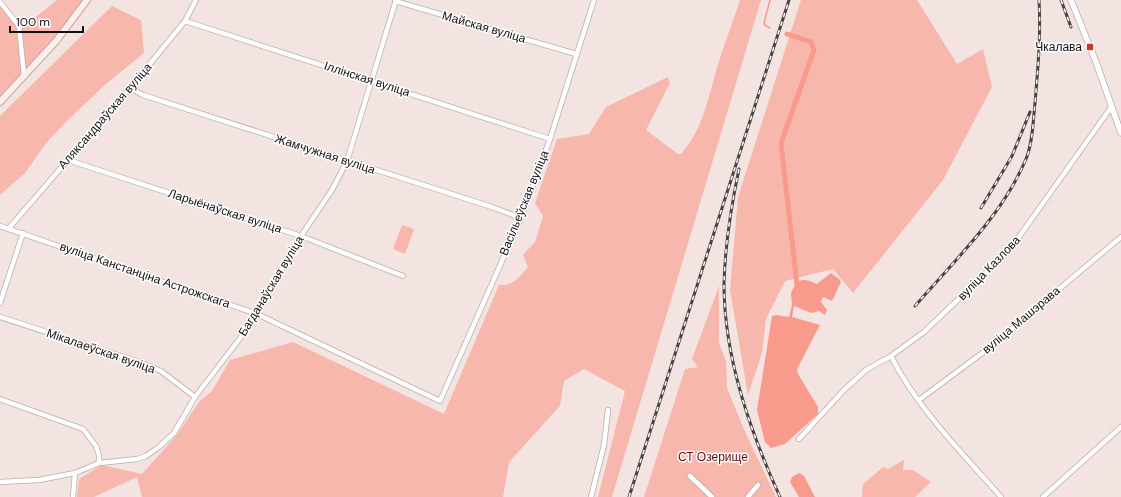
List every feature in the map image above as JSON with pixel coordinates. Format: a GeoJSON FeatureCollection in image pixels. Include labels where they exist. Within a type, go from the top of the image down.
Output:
{"type":"FeatureCollection","features":[{"type":"Feature","properties":{"kind":"main road"},"geometry":{"type":"LineString","coordinates":[[0,102],[57,40],[87,0]]}},
{"type":"Feature","properties":{"kind":"street","name":"Аляксандраўская вуліца"},"geometry":{"type":"LineString","coordinates":[[9,228],[130,88],[185,21],[196,0]]}},
{"type":"Feature","properties":{"kind":"street","name":"Майская вуліца"},"geometry":{"type":"LineString","coordinates":[[395,0],[576,54]]}},
{"type":"Feature","properties":{"kind":"street","name":"Багданаўская вуліца"},"geometry":{"type":"LineString","coordinates":[[0,482],[39,480],[75,473],[99,463],[137,459],[153,451],[174,433],[195,397],[251,324],[301,236],[332,190],[347,161],[395,0]]}},
{"type":"Feature","properties":{"kind":"street","name":"Васільеўская вуліца"},"geometry":{"type":"LineString","coordinates":[[440,401],[521,218],[550,139],[594,0]]}},
{"type":"Feature","properties":{"kind":"street"},"geometry":{"type":"LineString","coordinates":[[1074,1],[1121,133]]}},
{"type":"Feature","properties":{"kind":"street"},"geometry":{"type":"LineString","coordinates":[[0,2],[19,26],[24,75]]}},
{"type":"Feature","properties":{"kind":"street","name":"Іллінская вуліца"},"geometry":{"type":"LineString","coordinates":[[185,21],[550,139]]}},
{"type":"Feature","properties":{"kind":"street","name":"Жамчужная вуліца"},"geometry":{"type":"LineString","coordinates":[[130,88],[144,95],[492,207],[521,218]]}},
{"type":"Feature","properties":{"kind":"street","name":"вуліца Казлова"},"geometry":{"type":"LineString","coordinates":[[799,439],[844,390],[866,370],[891,356],[930,327],[1014,246],[1112,106]]}},
{"type":"Feature","properties":{"kind":"street","name":"Ларыёнаўская вуліца"},"geometry":{"type":"LineString","coordinates":[[68,160],[301,236],[403,276]]}},
{"type":"Feature","properties":{"kind":"street","name":"вуліца Канстанціна Астрожскага"},"geometry":{"type":"LineString","coordinates":[[0,226],[257,314],[440,401]]}},
{"type":"Feature","properties":{"kind":"street"},"geometry":{"type":"LineString","coordinates":[[0,303],[23,233]]}},
{"type":"Feature","properties":{"kind":"street","name":"вуліца Машэрава"},"geometry":{"type":"LineString","coordinates":[[919,400],[989,348],[1121,237]]}},
{"type":"Feature","properties":{"kind":"street","name":"Мікалаеўская вуліца"},"geometry":{"type":"LineString","coordinates":[[0,317],[139,362],[161,372],[195,397]]}},
{"type":"Feature","properties":{"kind":"street"},"geometry":{"type":"LineString","coordinates":[[891,356],[900,375],[919,400],[1001,497]]}},
{"type":"Feature","properties":{"kind":"street"},"geometry":{"type":"LineString","coordinates":[[0,399],[83,429],[96,446],[99,455],[99,463]]}},
{"type":"Feature","properties":{"kind":"street"},"geometry":{"type":"LineString","coordinates":[[591,497],[604,445],[608,410]]}},
{"type":"Feature","properties":{"kind":"street"},"geometry":{"type":"LineString","coordinates":[[1043,497],[1121,427]]}},
{"type":"Feature","properties":{"kind":"street"},"geometry":{"type":"LineString","coordinates":[[73,497],[75,473]]}},
{"type":"Feature","properties":{"kind":"street"},"geometry":{"type":"LineString","coordinates":[[690,476],[712,497]]}},
{"type":"Feature","properties":{"kind":"street"},"geometry":{"type":"LineString","coordinates":[[748,497],[758,485]]}},
{"type":"Feature","properties":{"kind":"green space"},"geometry":{"type":"Polygon","coordinates":[[[57,0],[87,0],[0,102],[0,2],[20,30],[57,0]]]}},
{"type":"Feature","properties":{"kind":"green space"},"geometry":{"type":"Polygon","coordinates":[[[740,0],[761,0],[612,497],[598,497],[625,391],[584,369],[564,381],[560,406],[509,462],[503,497],[142,497],[137,477],[94,497],[77,497],[79,479],[102,465],[142,474],[176,436],[199,402],[212,391],[230,360],[293,342],[444,414],[499,285],[512,283],[519,278],[528,267],[523,255],[535,242],[543,216],[535,203],[557,139],[589,134],[606,107],[668,77],[670,83],[646,130],[678,154],[681,154],[689,145],[700,123],[740,0]]]}},
{"type":"Feature","properties":{"kind":"green space"},"geometry":{"type":"Polygon","coordinates":[[[801,0],[917,0],[957,64],[983,49],[992,87],[943,180],[853,293],[833,269],[785,281],[766,319],[762,353],[748,395],[730,290],[738,197],[801,0]]]}},
{"type":"Feature","properties":{"kind":"green space"},"geometry":{"type":"Polygon","coordinates":[[[112,6],[141,20],[144,53],[107,83],[67,121],[47,142],[25,173],[0,195],[0,116],[112,6]]]}},
{"type":"Feature","properties":{"kind":"green space"},"geometry":{"type":"Polygon","coordinates":[[[402,225],[414,229],[405,254],[393,249],[402,225]]]}},
{"type":"Feature","properties":{"kind":"green space","name":"СТ Озерище"},"geometry":{"type":"Polygon","coordinates":[[[719,286],[719,343],[726,361],[727,388],[746,434],[776,497],[644,497],[685,369],[698,367],[692,359],[719,286]]]}},
{"type":"Feature","properties":{"kind":"green space"},"geometry":{"type":"Polygon","coordinates":[[[904,460],[903,470],[913,470],[931,482],[915,497],[862,497],[863,484],[883,467],[888,469],[904,460]]]}},
{"type":"Feature","properties":{"kind":"shaded area"},"geometry":{"type":"Polygon","coordinates":[[[831,273],[841,282],[832,301],[823,297],[821,302],[827,310],[825,315],[819,311],[811,313],[794,306],[792,317],[820,325],[797,369],[798,374],[818,407],[818,414],[785,444],[771,448],[765,442],[757,410],[772,316],[777,315],[789,317],[792,305],[791,293],[796,284],[801,280],[817,284],[831,273]]]}},
{"type":"Feature","properties":{"kind":"shaded area"},"geometry":{"type":"Polygon","coordinates":[[[799,473],[804,476],[815,497],[799,497],[790,482],[792,477],[799,473]]]}},
{"type":"Feature","properties":{"kind":"waterway"},"geometry":{"type":"LineString","coordinates":[[770,0],[764,23],[770,28]]}},
{"type":"Feature","properties":{"kind":"waterway"},"geometry":{"type":"LineString","coordinates":[[787,34],[811,42],[814,50],[781,143],[797,285]]}},
{"type":"Feature","properties":{"kind":"railway"},"geometry":{"type":"LineString","coordinates":[[629,497],[789,0]]}},
{"type":"Feature","properties":{"kind":"railway"},"geometry":{"type":"LineString","coordinates":[[915,306],[991,219],[1016,180],[1026,159],[1031,139],[1036,90],[1040,13],[1039,0]]}},
{"type":"Feature","properties":{"kind":"railway"},"geometry":{"type":"LineString","coordinates":[[1061,0],[1071,27]]}},
{"type":"Feature","properties":{"kind":"railway"},"geometry":{"type":"LineString","coordinates":[[981,208],[1012,156],[1030,112]]}},
{"type":"Feature","properties":{"kind":"railway"},"geometry":{"type":"LineString","coordinates":[[739,169],[733,198],[726,255],[724,284],[725,311],[734,366],[741,393],[749,420],[780,497]]}},
{"type":"Feature","properties":{"kind":"place","name":"Чкалава"},"geometry":{"type":"Point","coordinates":[1090,47]}}]}
